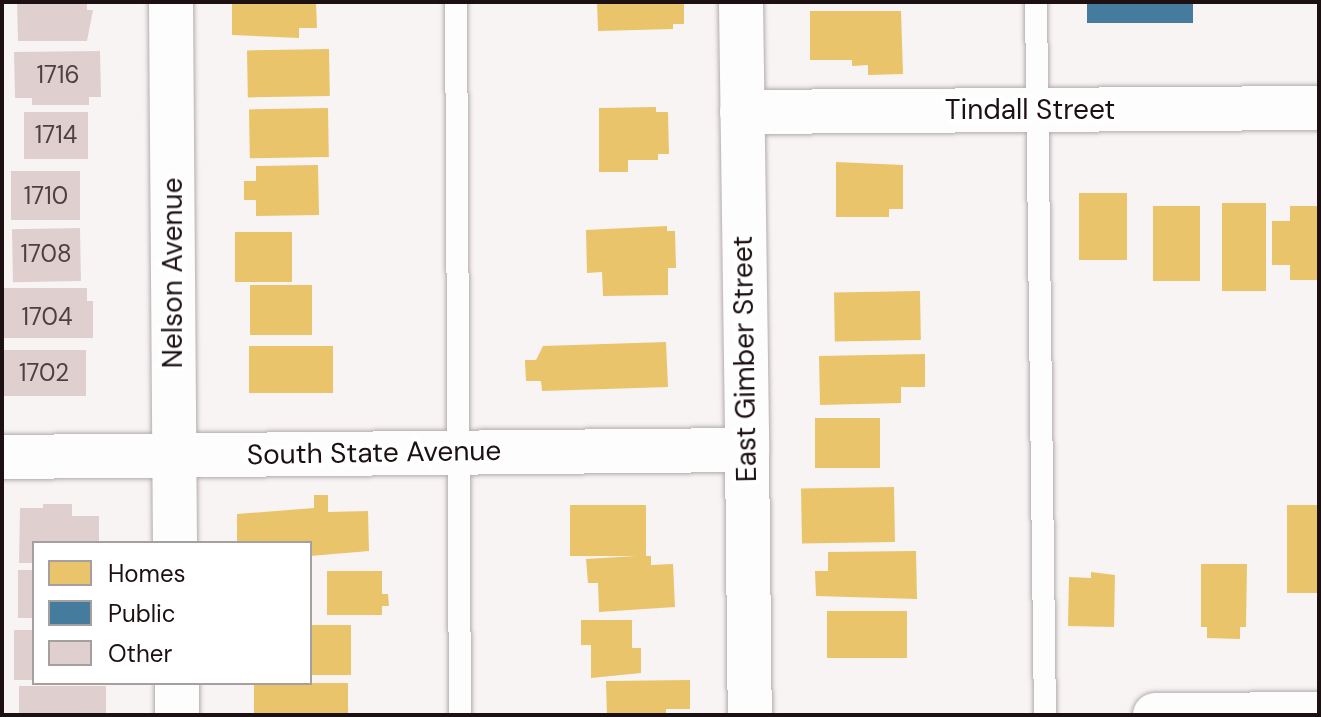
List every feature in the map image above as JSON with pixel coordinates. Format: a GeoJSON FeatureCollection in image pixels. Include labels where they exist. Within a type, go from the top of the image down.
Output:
{"type":"FeatureCollection","features":[{"type":"Feature","properties":{"kind":"street","name":"Nelson Avenue"},"geometry":{"type":"LineString","coordinates":[[171,2],[175,541]]}},
{"type":"Feature","properties":{"kind":"street","name":"East Gimber Street"},"geometry":{"type":"LineString","coordinates":[[741,2],[750,715]]}},
{"type":"Feature","properties":{"kind":"street","name":"Tindall Street"},"geometry":{"type":"LineString","coordinates":[[742,112],[1319,108]]}},
{"type":"Feature","properties":{"kind":"street","name":"South State Avenue"},"geometry":{"type":"LineString","coordinates":[[2,457],[747,450]]}},
{"type":"Feature","properties":{"kind":"street"},"geometry":{"type":"LineString","coordinates":[[177,685],[177,715]]}},
{"type":"Feature","properties":{"kind":"street"},"geometry":{"type":"LineString","coordinates":[[1155,715],[1319,714]]}},
{"type":"Feature","properties":{"kind":"lane"},"geometry":{"type":"LineString","coordinates":[[456,2],[455,452],[460,715]]}},
{"type":"Feature","properties":{"kind":"lane"},"geometry":{"type":"LineString","coordinates":[[1036,2],[1045,715]]}},
{"type":"Feature","properties":{"kind":"building: Homes"},"geometry":{"type":"Polygon","coordinates":[[[232,2],[316,2],[317,28],[299,28],[299,38],[232,35],[232,2]]]}},
{"type":"Feature","properties":{"kind":"building: Homes"},"geometry":{"type":"Polygon","coordinates":[[[597,2],[684,2],[684,24],[673,24],[673,29],[598,31],[597,2]]]}},
{"type":"Feature","properties":{"kind":"building: Homes"},"geometry":{"type":"Polygon","coordinates":[[[810,11],[901,11],[903,74],[868,75],[868,65],[852,66],[852,60],[810,60],[810,11]]]}},
{"type":"Feature","properties":{"kind":"building: Homes"},"geometry":{"type":"Polygon","coordinates":[[[329,49],[330,96],[248,97],[247,50],[329,49]]]}},
{"type":"Feature","properties":{"kind":"building: Homes"},"geometry":{"type":"Polygon","coordinates":[[[656,107],[656,112],[668,112],[669,154],[658,154],[658,160],[628,160],[628,172],[599,172],[599,108],[656,107]]]}},
{"type":"Feature","properties":{"kind":"building: Homes"},"geometry":{"type":"Polygon","coordinates":[[[328,108],[329,157],[250,158],[249,109],[328,108]]]}},
{"type":"Feature","properties":{"kind":"building: Homes"},"geometry":{"type":"Polygon","coordinates":[[[836,162],[903,165],[903,209],[889,209],[889,217],[836,217],[836,162]]]}},
{"type":"Feature","properties":{"kind":"building: Homes"},"geometry":{"type":"Polygon","coordinates":[[[318,165],[319,215],[256,216],[256,200],[244,200],[244,181],[256,181],[256,166],[318,165]]]}},
{"type":"Feature","properties":{"kind":"building: Homes"},"geometry":{"type":"Polygon","coordinates":[[[1079,193],[1127,193],[1127,260],[1079,260],[1079,193]]]}},
{"type":"Feature","properties":{"kind":"building: Homes"},"geometry":{"type":"Polygon","coordinates":[[[1222,203],[1266,203],[1266,291],[1222,291],[1222,203]]]}},
{"type":"Feature","properties":{"kind":"building: Homes"},"geometry":{"type":"Polygon","coordinates":[[[1153,206],[1200,206],[1200,281],[1153,281],[1153,206]]]}},
{"type":"Feature","properties":{"kind":"building: Homes"},"geometry":{"type":"Polygon","coordinates":[[[1290,206],[1319,206],[1319,280],[1290,280],[1290,265],[1272,265],[1272,221],[1290,221],[1290,206]]]}},
{"type":"Feature","properties":{"kind":"building: Homes"},"geometry":{"type":"Polygon","coordinates":[[[667,226],[667,231],[675,231],[676,268],[668,268],[668,295],[603,296],[602,272],[587,273],[586,230],[667,226]]]}},
{"type":"Feature","properties":{"kind":"building: Homes"},"geometry":{"type":"Polygon","coordinates":[[[235,232],[292,232],[292,282],[235,282],[235,232]]]}},
{"type":"Feature","properties":{"kind":"building: Homes"},"geometry":{"type":"Polygon","coordinates":[[[250,285],[312,285],[312,335],[250,335],[250,285]]]}},
{"type":"Feature","properties":{"kind":"building: Homes"},"geometry":{"type":"Polygon","coordinates":[[[920,291],[921,340],[835,341],[834,293],[920,291]]]}},
{"type":"Feature","properties":{"kind":"building: Homes"},"geometry":{"type":"Polygon","coordinates":[[[666,342],[668,387],[542,391],[541,381],[526,381],[525,360],[536,360],[543,346],[666,342]]]}},
{"type":"Feature","properties":{"kind":"building: Homes"},"geometry":{"type":"Polygon","coordinates":[[[249,346],[333,346],[333,393],[249,393],[249,346]]]}},
{"type":"Feature","properties":{"kind":"building: Homes"},"geometry":{"type":"Polygon","coordinates":[[[925,354],[925,387],[901,387],[901,403],[820,405],[819,356],[925,354]]]}},
{"type":"Feature","properties":{"kind":"building: Homes"},"geometry":{"type":"Polygon","coordinates":[[[815,418],[880,418],[880,468],[815,468],[815,418]]]}},
{"type":"Feature","properties":{"kind":"building: Homes"},"geometry":{"type":"Polygon","coordinates":[[[894,487],[895,542],[802,544],[801,489],[894,487]]]}},
{"type":"Feature","properties":{"kind":"building: Homes"},"geometry":{"type":"Polygon","coordinates":[[[314,495],[328,495],[328,512],[368,511],[369,551],[312,556],[312,541],[237,541],[237,514],[314,508],[314,495]]]}},
{"type":"Feature","properties":{"kind":"building: Homes"},"geometry":{"type":"Polygon","coordinates":[[[570,505],[646,505],[646,556],[651,556],[651,565],[673,564],[675,607],[599,612],[598,583],[588,583],[586,559],[636,556],[570,556],[570,505]]]}},
{"type":"Feature","properties":{"kind":"building: Homes"},"geometry":{"type":"Polygon","coordinates":[[[1287,505],[1319,505],[1319,593],[1287,593],[1287,505]]]}},
{"type":"Feature","properties":{"kind":"building: Homes"},"geometry":{"type":"Polygon","coordinates":[[[916,551],[917,599],[816,596],[815,571],[828,571],[828,552],[916,551]]]}},
{"type":"Feature","properties":{"kind":"building: Homes"},"geometry":{"type":"Polygon","coordinates":[[[1201,564],[1247,564],[1246,627],[1240,627],[1240,639],[1207,638],[1207,627],[1201,627],[1201,564]]]}},
{"type":"Feature","properties":{"kind":"building: Homes"},"geometry":{"type":"Polygon","coordinates":[[[327,571],[382,571],[382,594],[388,594],[389,606],[382,606],[382,615],[327,615],[327,571]]]}},
{"type":"Feature","properties":{"kind":"building: Homes"},"geometry":{"type":"Polygon","coordinates":[[[1091,572],[1115,575],[1114,627],[1068,626],[1069,577],[1091,578],[1091,572]]]}},
{"type":"Feature","properties":{"kind":"building: Homes"},"geometry":{"type":"Polygon","coordinates":[[[827,611],[907,611],[907,658],[827,658],[827,611]]]}},
{"type":"Feature","properties":{"kind":"building: Homes"},"geometry":{"type":"Polygon","coordinates":[[[581,620],[632,620],[632,648],[641,648],[641,673],[591,678],[591,645],[581,645],[581,620]]]}},
{"type":"Feature","properties":{"kind":"building: Homes"},"geometry":{"type":"Polygon","coordinates":[[[312,625],[351,625],[351,675],[312,675],[312,625]]]}},
{"type":"Feature","properties":{"kind":"building: Homes"},"geometry":{"type":"Polygon","coordinates":[[[690,680],[690,709],[666,709],[666,715],[607,715],[606,681],[690,680]]]}},
{"type":"Feature","properties":{"kind":"building: Homes"},"geometry":{"type":"Polygon","coordinates":[[[348,683],[348,715],[254,715],[254,685],[348,683]]]}},
{"type":"Feature","properties":{"kind":"building: Public"},"geometry":{"type":"Polygon","coordinates":[[[1087,2],[1193,2],[1193,23],[1087,23],[1087,2]]]}},
{"type":"Feature","properties":{"kind":"building: Other"},"geometry":{"type":"Polygon","coordinates":[[[17,2],[87,2],[87,10],[93,10],[87,41],[18,41],[17,2]]]}},
{"type":"Feature","properties":{"kind":"building: Other"},"geometry":{"type":"Polygon","coordinates":[[[100,51],[101,97],[89,97],[89,105],[32,105],[32,98],[15,98],[14,52],[100,51]]]}},
{"type":"Feature","properties":{"kind":"building: Other"},"geometry":{"type":"Polygon","coordinates":[[[24,112],[88,112],[88,159],[24,159],[24,112]]]}},
{"type":"Feature","properties":{"kind":"building: Other"},"geometry":{"type":"Polygon","coordinates":[[[11,171],[80,171],[80,220],[11,220],[11,171]]]}},
{"type":"Feature","properties":{"kind":"building: Other"},"geometry":{"type":"Polygon","coordinates":[[[80,228],[81,281],[13,282],[12,229],[80,228]]]}},
{"type":"Feature","properties":{"kind":"building: Other"},"geometry":{"type":"Polygon","coordinates":[[[2,288],[87,288],[87,301],[93,301],[93,338],[4,338],[2,288]]]}},
{"type":"Feature","properties":{"kind":"building: Other"},"geometry":{"type":"Polygon","coordinates":[[[2,350],[86,350],[86,396],[2,396],[2,350]]]}},
{"type":"Feature","properties":{"kind":"building: Other"},"geometry":{"type":"Polygon","coordinates":[[[43,504],[72,504],[72,516],[99,516],[99,541],[32,541],[32,563],[19,563],[20,508],[43,508],[43,504]]]}},
{"type":"Feature","properties":{"kind":"building: Other"},"geometry":{"type":"Polygon","coordinates":[[[18,570],[32,570],[32,618],[18,618],[18,570]]]}},
{"type":"Feature","properties":{"kind":"building: Other"},"geometry":{"type":"Polygon","coordinates":[[[14,630],[32,630],[32,680],[14,680],[14,630]]]}},
{"type":"Feature","properties":{"kind":"building: Other"},"geometry":{"type":"Polygon","coordinates":[[[19,686],[106,686],[106,715],[19,715],[19,686]]]}}]}
